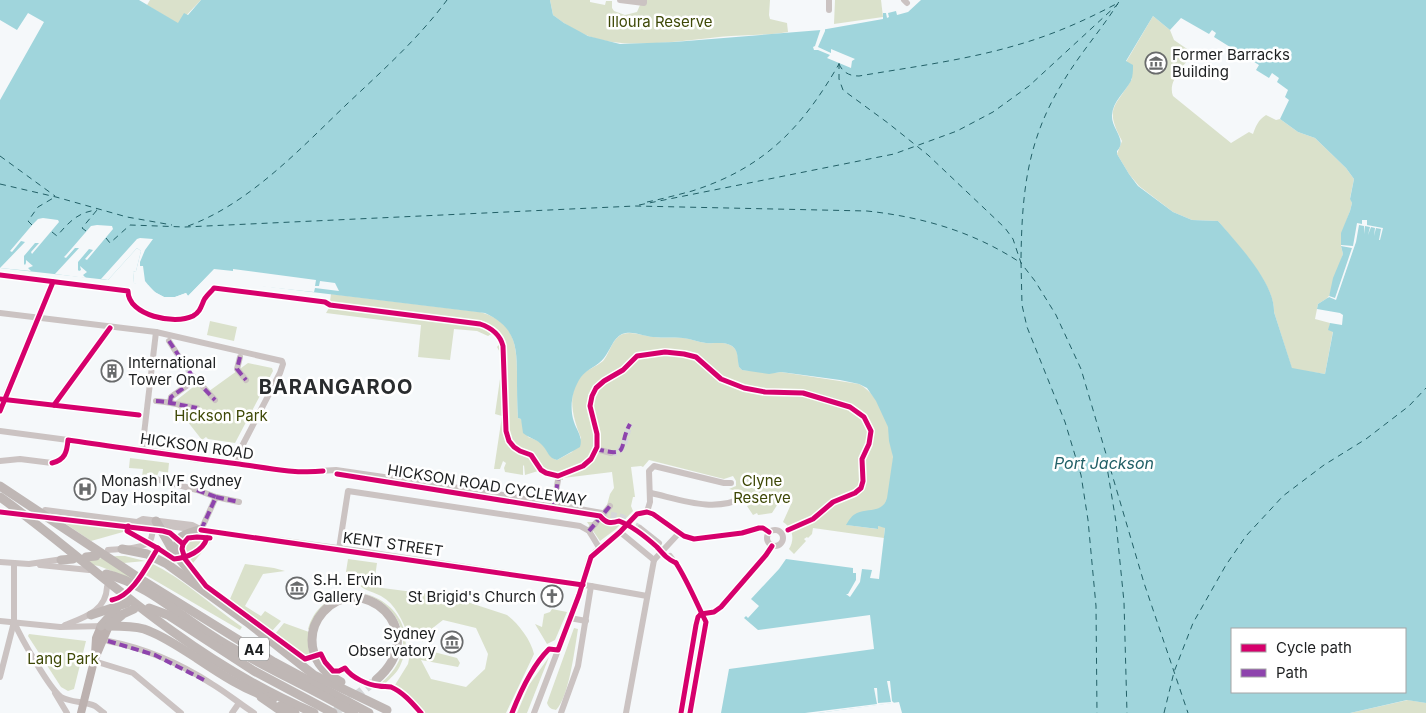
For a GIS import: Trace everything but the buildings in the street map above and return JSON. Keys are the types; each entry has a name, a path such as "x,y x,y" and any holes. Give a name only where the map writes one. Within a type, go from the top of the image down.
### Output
{"highway":[{"name":"A4","path":"0,486 142,580 274,662 369,713"},
{"name":"A4","path":"0,497 172,631 242,678 288,702"},
{"path":"155,523 179,558 208,593"},
{"path":"179,558 177,547 180,538 184,534 200,530"},
{"path":"115,551 144,553 160,560 266,636 314,675 390,711"},
{"path":"115,551 139,556 163,565 286,653"},
{"path":"61,560 72,558"},
{"path":"106,574 135,585 243,655 354,713"},
{"path":"376,680 388,669 396,653 398,635 392,619 380,607 364,599 349,599 331,606 322,613 314,628 313,648 317,661 331,677 366,695 390,711"},
{"path":"140,601 155,602 179,614"},
{"path":"90,615 128,606 123,614 105,626"},
{"path":"149,608 168,615 235,659 334,713"},
{"path":"105,626 139,628 164,638 257,694 284,713"},
{"path":"257,694 288,702 314,713"},
{"path":"301,696 345,713"},
{"path":"267,702 295,713"},
{"path":"288,702 304,713"}],"main road":[{"path":"81,713 105,626"}],"street":[{"path":"620,0 644,2"},
{"path":"829,0 829,10"},
{"path":"53,282 2,399 139,415"},
{"path":"0,313 156,332 280,360 283,364 280,373 240,450 237,464"},
{"path":"54,405 110,328"},
{"path":"142,451 156,332"},
{"path":"169,341 176,352"},
{"path":"240,357 237,369 246,380"},
{"path":"170,402 171,397 195,378 214,400"},
{"path":"156,401 197,408"},
{"name":"HICKSON ROAD","path":"0,431 303,472 336,470 479,491 602,512"},
{"path":"0,461 20,459 57,462 66,454 68,440"},
{"path":"596,450 611,453"},
{"path":"647,512 651,493 649,470 651,468 657,466 724,483 731,483"},
{"path":"152,478 239,502"},
{"path":"554,504 558,480"},
{"path":"339,549 348,491 580,526 589,532 600,548"},
{"path":"651,493 704,506 734,503 744,497"},
{"path":"200,530 216,497"},
{"path":"589,532 610,506"},
{"name":"KENT STREET","path":"45,510 139,522 142,524 155,523 339,549 647,596"},
{"path":"534,713 583,585 590,560 634,516 647,512 687,537 694,539 742,533 759,528 769,532 778,530 783,536 782,544 772,546"},
{"path":"115,551 147,544 155,523"},
{"path":"640,528 660,544"},
{"path":"621,531 654,559"},
{"path":"626,713 654,559 680,532"},
{"path":"769,532 767,540 772,546"},
{"path":"692,646 696,620 701,614 714,612 721,607 772,546"},
{"path":"670,556 690,586 706,622 702,648"},
{"path":"29,564 61,560"},
{"path":"0,562 89,570"},
{"path":"0,676 14,622 14,563"},
{"path":"561,713 578,666 591,586"},
{"path":"60,627 90,615 103,603 106,598 107,587"},
{"path":"570,618 586,621"},
{"path":"0,621 60,627 105,626"},
{"path":"14,622 67,713"},
{"path":"108,641 156,655 204,680 254,713"},
{"path":"512,713 528,679 546,652 551,648 558,650"},
{"path":"681,713 690,658"},
{"path":"690,713 700,658"},
{"path":"94,661 132,672 182,713"},
{"path":"345,668 348,673 364,681 395,689 421,713"},
{"path":"54,689 63,698 94,705 104,713"},
{"path":"232,713 239,703"}],"green space":[{"path":"150,0 201,0 178,24 147,5"},
{"name":"Illoura Reserve","path":"550,0 590,0 590,2 605,5 606,1 612,1 614,11 625,15 637,12 640,5 646,0 770,0 770,19 787,23 788,32 657,43 619,43 601,40 577,31 553,15"},
{"path":"835,0 881,0 883,17 834,24"},
{"path":"1153,16 1170,30 1174,40 1193,53 1172,85 1173,96 1231,143 1249,132 1253,134 1259,121 1266,115 1276,120 1280,119 1298,132 1315,138 1346,168 1354,179 1350,198 1352,203 1342,233 1341,246 1343,254 1329,297 1318,304 1315,319 1330,323 1329,330 1333,331 1325,374 1292,369 1268,289 1253,264 1218,221 1192,220 1173,212 1139,186 1117,154 1122,141 1113,114 1117,102 1132,79 1126,62"},
{"name":"Clyne Reserve","path":"331,294 480,312 500,321 511,335 516,353 518,418 521,419 528,437 540,442 552,457 557,460 572,452 581,438 572,407 576,383 583,374 603,361 616,339 623,334 634,333 653,337 684,338 706,343 726,344 736,350 739,367 742,370 781,372 859,384 874,398 885,417 893,449 893,465 885,505 873,514 847,525 877,529 878,526 885,527 884,538 813,528 812,534 804,539 806,541 794,554 789,549 792,541 791,531 783,522 792,502 781,499 772,513 758,515 757,513 753,515 747,506 750,503 749,498 741,492 729,489 736,486 733,476 724,479 649,460 643,467 631,467 635,497 633,497 631,506 633,511 616,529 600,541 587,522 594,522 607,505 614,488 612,472 563,478 563,480 547,477 538,471 525,475 524,465 523,475 505,472 506,463 503,461 500,469 494,469 502,416 495,414 503,358 497,347 500,343 493,333 488,336 477,331 454,329 450,360 418,357 421,325 326,313 329,308"},
{"path":"210,321 237,327 234,341 207,335"},
{"name":"Hickson Park","path":"248,363 272,368 273,371 235,443 208,439 206,437 202,440 173,403 197,384 205,394"},
{"path":"130,458 169,463 168,473 159,471 157,476 147,473 146,477 142,477 143,469 129,468"},
{"path":"63,522 123,529 123,532 91,541"},
{"path":"212,540 193,563 185,547 188,542"},
{"path":"117,556 145,561 124,563 132,579 99,566 75,562"},
{"path":"348,559 377,563 375,577 346,572"},
{"path":"151,563 198,593 242,627 240,630 144,574"},
{"path":"245,564 285,571 263,574 245,606 261,616 265,611 281,621 272,631 230,599"},
{"path":"359,585 452,597 511,618 520,627 534,654 506,713 424,713 395,685 408,664 411,649 421,648 420,654 432,657 434,652 457,658 460,663 458,667 421,660 431,679 466,687 485,669 488,654 476,628 443,620 425,634 423,642 415,632 409,636 398,613 386,599"},
{"path":"350,592 357,593 341,595"},
{"path":"359,593 377,598 388,605 397,615 403,626 406,638 405,652 399,669 385,684 381,683 397,664 403,644 400,626 390,610 376,599"},
{"path":"339,595 323,606 309,630 318,609"},
{"path":"552,609 567,612 555,640 547,644 535,624 542,627 544,614"},
{"path":"284,623 309,632 308,645 310,656 305,657 275,634"},
{"path":"574,628 578,629 568,684 561,704 554,710 547,703"},
{"name":"Lang Park","path":"29,634 86,641 74,689 68,691 61,687 28,636"},
{"path":"549,657 527,713 517,713 529,685"},
{"path":"1408,700 1426,703 1426,713 1350,713"}],"water":[{"name":"Port Jackson","path":"0,0 139,0 178,23 184,13 188,15 201,0 550,0 553,15 564,23 588,36 620,44 674,42 821,30 883,19 883,13 886,13 887,18 889,17 888,13 896,11 897,15 908,12 921,0 1426,0 1426,703 1407,700 1350,713 902,713 899,702 818,713 721,713 729,669 874,649 870,615 758,630 744,618 746,616 748,618 759,606 751,599 786,559 853,568 853,573 856,573 856,580 848,594 846,594 850,597 860,582 862,569 872,570 870,578 879,579 885,528 878,526 878,529 846,525 855,514 879,508 885,503 887,498 893,457 888,427 876,401 867,388 859,384 840,380 781,372 769,374 742,370 739,367 736,350 726,344 626,333 616,338 604,358 583,374 575,387 572,410 581,443 580,447 557,460 550,456 540,443 523,433 521,419 518,418 515,346 503,324 485,313 205,279 188,296 186,293 175,297 164,297 156,293 148,285 134,283 133,272 136,271 141,251 137,248 108,280 0,268 0,100 44,22 28,13 17,30 0,20","holes":["1153,16 1170,30 1181,18 1209,34 1212,30 1216,33 1214,37 1259,65 1256,70 1269,78 1272,73 1279,78 1277,82 1288,90 1285,97 1289,100 1280,119 1298,132 1315,138 1346,168 1354,179 1350,199 1352,203 1341,233 1343,254 1333,278 1329,297 1318,304 1317,309 1343,315 1342,325 1330,323 1328,330 1333,332 1325,374 1292,368 1274,312 1273,301 1262,276 1218,221 1192,220 1173,212 1138,186 1117,154 1121,143 1112,120 1112,115 1117,101 1132,79 1133,65 1126,61"]}],"pier":[{"path":"821,28 825,29 825,31 818,47 831,53 831,49 855,59 852,61 851,68 827,58 830,55 814,50 813,47"},
{"path":"38,219 58,220 59,222 32,254 31,252 39,243 35,243 24,256 24,264 26,260 33,266 28,268 31,271 0,268 25,242 21,241 12,252 10,251 33,224"},
{"path":"1362,220 1367,220 1367,225 1383,228 1380,240 1381,229 1376,228 1374,236 1375,228 1371,227 1368,235 1370,227 1365,226 1364,234 1364,226 1359,225 1356,242 1336,300 1327,298 1329,296 1335,298 1352,248 1341,245 1353,246 1357,223 1362,224"},
{"path":"91,226 112,226 113,229 87,260 85,259 93,250 89,249 78,262 78,270 81,270 80,266 87,272 83,275 86,278 55,274 79,248 75,248 66,258 64,257"},
{"path":"140,238 153,239 145,250 140,266 143,266 145,281 153,291 164,297 175,297 186,293 188,296 214,269 233,271 233,269 316,280 315,286 319,286 320,281 335,283 339,291 315,288 314,292 257,286 257,288 206,281 189,298 185,296 175,300 163,299 134,283 133,272 136,271 141,251 137,248 108,280 101,279"},
{"path":"887,681 890,681 892,701 894,703 805,713 877,704 874,688 877,688 878,703 891,702"}],"ferry route":[{"path":"188,226 232,204 293,156 399,54 447,0"},
{"path":"1021,258 1025,189 1034,146 1041,125 1070,71 1120,0"},
{"path":"839,64 847,73 859,76 978,55 1043,37 1080,22 1116,4"},
{"path":"639,205 894,154 957,131 993,112 1029,86 1118,4"},
{"path":"839,63 839,79 843,90 928,155 1005,228 1013,239 1021,263 1035,281 1056,315 1081,369 1144,583 1188,713"},
{"path":"647,202 692,191 717,182 760,158 779,143 811,108 839,64"},
{"path":"0,156 55,196"},
{"path":"0,184 56,197 127,217 172,225"},
{"path":"32,225 28,221 38,207 55,197"},
{"path":"106,238 110,243 130,225 185,227 635,206 867,211 908,217 947,228 985,243 1021,263"},
{"path":"86,231 82,228 97,210"},
{"path":"52,232 57,236 74,218 97,210"},
{"path":"1021,262 1022,305 1027,327 1065,422 1081,475 1088,520 1096,606 1097,713"},
{"path":"1164,713 1174,672 1193,623 1226,565 1246,536 1283,496 1324,465 1366,439 1409,406 1426,388"},
{"path":"1106,461 1116,522 1124,602 1127,713"}],"tunnel":[{"path":"176,352 193,377"},
{"path":"611,453 618,453 624,444 630,424"},
{"path":"602,513 622,517 640,528"},
{"path":"334,713 376,680"}],"marked path":[{"path":"169,341 193,377 215,400"},
{"path":"240,357 237,369 246,380"},
{"path":"170,402 171,397 196,379"},
{"path":"156,401 197,408"},
{"path":"596,449 619,451 622,448 630,424"},
{"path":"554,504 558,480"},
{"path":"197,490 216,497 201,530"},
{"path":"216,497 239,502"},
{"path":"589,531 610,506"},
{"path":"108,641 155,655 204,680"}],"cycle path":[{"path":"0,275 128,291 130,300 136,307 144,312 165,319 185,319 193,316 199,311 205,298 214,288 480,324 495,332 503,346 506,431 509,441 520,451 531,455 541,470 558,476 583,466 591,459 597,447 597,434 590,406 592,396 596,388 623,370 637,356 665,352 684,354 696,357 721,379 744,388 765,392 803,393 850,407 864,417 871,431 869,444 862,459 863,481 861,488 855,493 833,502 813,519 788,530"},
{"path":"0,411 53,282"},
{"path":"54,405 110,328"},
{"path":"0,399 139,415"},
{"path":"52,463 63,458 68,440 281,470 323,471"},
{"name":"HICKSON ROAD CYCLEWAY","path":"337,474 600,516 608,522 619,521 639,532 676,563"},
{"path":"0,512 163,531 170,533 183,544"},
{"path":"512,713 523,687 537,663 549,649 558,650 591,557 620,532 637,514 647,512 653,514 684,536 694,539 742,533 759,528 769,532"},
{"path":"128,526 127,531 174,559 194,553 202,547 207,538"},
{"path":"201,530 583,585"},
{"path":"210,538 188,538 183,544 182,549 185,559 206,586 305,659 321,654 333,671 345,668 365,683 391,687 404,695 421,713"},
{"path":"701,614 714,612 721,607 772,546"},
{"path":"112,600 120,597 133,586 158,548"},
{"path":"676,563 706,622 690,713"},
{"path":"681,713 696,625 701,614"}],"place":[{"name":"Former Barracks Building","path":"1156,63"},
{"name":"International Tower One","path":"112,371"},
{"name":"Monash IVF Sydney Day Hospital","path":"85,489"},
{"name":"S.H. Ervin Gallery","path":"297,588"},
{"name":"St Brigid's Church","path":"552,596"},
{"name":"Sydney Observatory","path":"452,642"}],"district":[{"name":"BARANGAROO","path":"336,387"}]}
